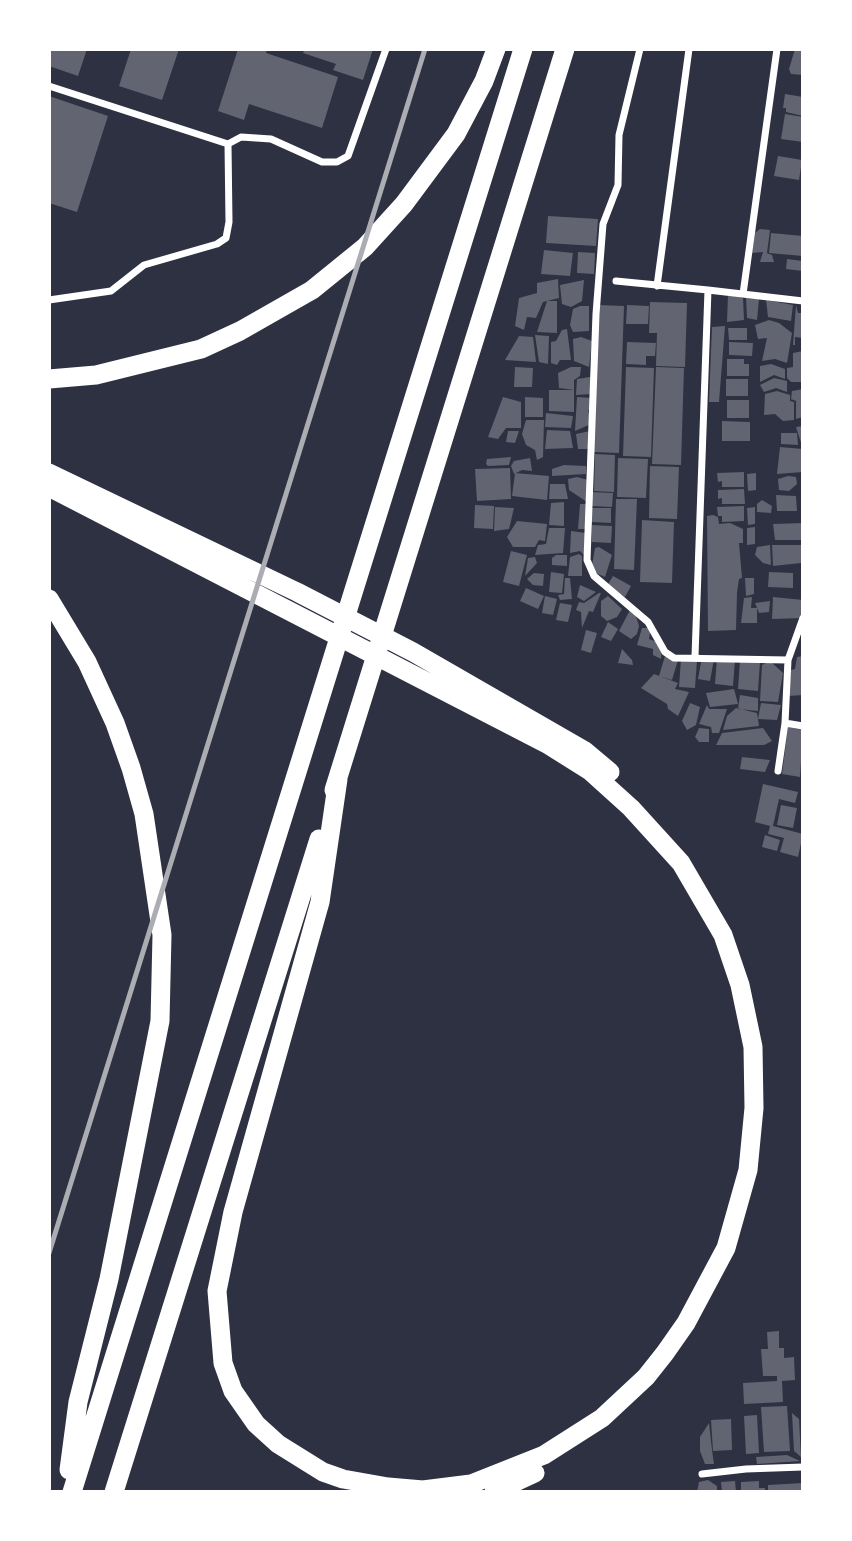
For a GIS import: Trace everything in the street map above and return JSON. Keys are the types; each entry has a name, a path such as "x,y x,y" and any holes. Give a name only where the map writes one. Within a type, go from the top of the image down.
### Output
{"highway":[{"path":"49,379 96,375 201,349 250,326 312,289 365,247 404,204 456,134 484,81 496,49"},
{"path":"72,1492 523,49"},
{"path":"114,1492 565,49"},
{"path":"49,473 297,592 413,652 585,751 635,794 679,843 730,923 757,999 765,1055 766,1115 756,1190 744,1233 708,1309 668,1369 631,1409 593,1440 494,1492"},
{"path":"49,487 547,744 590,771 631,808 681,863 706,901 723,935 740,985 753,1047 752,1141 740,1203 726,1248 686,1323 646,1377 602,1418 544,1455 471,1484 423,1490 343,1479 323,1472 278,1444 256,1424 233,1391 223,1363 217,1291 233,1212 320,902 338,779"},
{"path":"49,599 87,662 115,723 131,768 144,814 162,935 160,1021 109,1279 78,1402 66,1492"}],"street":[{"path":"49,86 228,144 251,136 271,139 322,162 337,162 348,156 386,49"},
{"path":"640,49 619,135 618,185 603,224 596,314 587,559 594,576 648,622 665,652 674,658 695,656 788,660"},
{"path":"657,286 689,49"},
{"path":"743,294 777,49"},
{"path":"49,300 111,291 144,265 217,244 226,238 229,222 228,144"},
{"path":"616,281 803,301"},
{"path":"695,656 708,290"},
{"path":"778,771 785,723 788,660 803,618"},
{"path":"785,723 803,726"},
{"path":"702,1474 803,1467"}],"building":[{"path":"49,49 87,49 78,76 49,66"},
{"path":"131,49 179,49 162,100 119,86"},
{"path":"238,49 267,49 266,53 338,77 322,128 249,104 244,120 218,111"},
{"path":"305,49 373,49 363,80 333,70 336,64 303,53"},
{"path":"795,49 803,49 803,75 791,74 789,69"},
{"path":"785,94 803,97 803,116 786,112 786,108 783,108"},
{"path":"49,96 108,116 77,212 49,203"},
{"path":"785,114 803,117 803,142 781,139"},
{"path":"778,156 802,160 799,180 774,176"},
{"path":"548,216 598,219 596,246 546,243"},
{"path":"760,229 770,230 767,253 764,252 772,255 774,262 760,262 763,252 752,253 755,233"},
{"path":"771,233 803,236 803,256 769,253"},
{"path":"544,250 573,253 570,276 541,274"},
{"path":"578,252 595,253 594,274 577,273"},
{"path":"787,259 803,261 803,271 786,269"},
{"path":"558,279 559,298 543,302 536,318 527,317 524,330 515,326 519,298 537,293 537,283"},
{"path":"584,280 582,301 571,307 562,304 560,285"},
{"path":"728,294 743,298 744,320 727,322"},
{"path":"746,298 759,299 757,320 747,318"},
{"path":"766,300 793,305 791,321 768,317"},
{"path":"547,301 557,301 557,333 537,332"},
{"path":"650,302 687,303 685,367 656,366 657,333 649,333"},
{"path":"598,305 624,306 619,453 593,452"},
{"path":"627,305 649,306 648,324 626,324"},
{"path":"796,305 798,313 803,313 803,338 795,337 793,345"},
{"path":"589,306 589,331 573,332 570,325 573,309"},
{"path":"769,320 779,323 792,333 787,363 775,359 762,361 767,338 758,339 755,325"},
{"path":"725,326 719,402 709,402 712,327"},
{"path":"728,328 747,328 747,340 729,340"},
{"path":"567,329 571,360 560,360 557,365 551,363 551,342 556,341 562,330"},
{"path":"535,335 549,336 548,364 539,362"},
{"path":"519,336 533,337 536,362 505,360"},
{"path":"581,337 592,341 589,367 574,361 573,339"},
{"path":"627,342 656,343 655,356 646,356 646,365 626,364"},
{"path":"729,342 753,343 752,356 729,355"},
{"path":"803,351 803,382 791,382 787,378 787,368 793,367 793,353"},
{"path":"727,359 744,359 744,364 749,364 749,376 727,376"},
{"path":"771,364 785,369 785,379 774,375 760,382 760,366"},
{"path":"515,367 533,368 532,387 514,387"},
{"path":"571,367 581,367 580,376 574,380 574,390 559,388 558,373"},
{"path":"626,367 654,368 651,457 623,456"},
{"path":"656,367 684,368 681,465 652,464"},
{"path":"590,377 592,394 576,395 577,379"},
{"path":"774,378 787,381 787,392 776,388 764,392 760,385"},
{"path":"726,379 748,379 748,396 726,396"},
{"path":"803,389 803,417 796,419 796,401 791,399 792,391"},
{"path":"549,390 574,390 574,412 549,411"},
{"path":"777,391 790,395 790,401 794,402 794,420 783,421 775,414 764,415 765,394"},
{"path":"503,397 521,402 521,428 506,428 498,439 488,437"},
{"path":"525,397 543,398 543,417 525,417"},
{"path":"577,397 592,398 592,411 588,410 591,424 575,431"},
{"path":"727,400 749,400 749,418 727,418"},
{"path":"546,413 573,416 571,428 545,427"},
{"path":"526,420 544,420 543,457 537,460 535,450 526,445 522,434"},
{"path":"722,421 750,422 750,441 722,441"},
{"path":"803,426 803,449 796,427"},
{"path":"547,430 570,431 573,448 545,449"},
{"path":"508,431 519,431 515,443 506,442"},
{"path":"590,431 590,449 578,449 576,434"},
{"path":"781,433 797,433 798,445 781,444"},
{"path":"780,447 803,449 803,472 777,474"},
{"path":"595,454 615,455 614,492 594,491"},
{"path":"511,457 509,465 486,464 487,459"},
{"path":"530,458 532,471 522,470 514,474 511,466 514,461"},
{"path":"618,458 648,459 646,498 617,497"},
{"path":"564,465 586,466 586,474 552,476 552,469"},
{"path":"650,466 679,467 677,519 649,518"},
{"path":"510,468 511,499 477,501 475,469"},
{"path":"744,472 744,487 722,487 722,481 718,482 717,473"},
{"path":"515,473 549,476 547,500 512,496"},
{"path":"756,473 756,490 748,491 747,474"},
{"path":"577,477 588,480 587,502 569,490 568,479"},
{"path":"796,477 797,484 789,491 779,490 778,479"},
{"path":"550,484 565,484 568,499 549,499"},
{"path":"744,489 745,504 722,504 722,498 718,499 718,490"},
{"path":"591,492 613,493 612,507 591,506"},
{"path":"776,495 796,496 797,511 777,511"},
{"path":"616,499 637,499 634,570 614,569"},
{"path":"762,500 772,506 771,513 757,512 757,504"},
{"path":"564,502 564,526 549,525 551,503"},
{"path":"580,504 587,504 586,529 578,529"},
{"path":"475,505 494,506 493,529 474,528"},
{"path":"744,506 744,521 722,522 722,516 718,516 717,507"},
{"path":"495,507 514,508 509,529 494,531"},
{"path":"755,507 755,524 748,525 747,508"},
{"path":"591,508 611,508 611,523 591,522"},
{"path":"707,516 718,517 719,524 730,523 743,529 743,543 739,543 742,578 739,579 737,593 736,630 708,631"},
{"path":"642,520 674,522 672,583 640,582"},
{"path":"517,521 547,524 545,541 539,540 535,547 513,547 507,537"},
{"path":"803,523 803,540 775,540 773,524"},
{"path":"592,525 612,526 611,543 592,542"},
{"path":"755,527 755,544 747,545 747,528"},
{"path":"549,528 565,528 563,553 535,555 538,545 546,544"},
{"path":"571,531 586,533 584,555 580,551 570,553"},
{"path":"770,545 771,565 763,563 755,555 757,547"},
{"path":"772,545 802,545 801,563 773,566"},
{"path":"599,547 612,555 605,577 591,571 595,548"},
{"path":"511,551 527,555 519,586 503,582"},
{"path":"579,554 582,556 582,576 568,576 570,557"},
{"path":"556,555 567,555 567,566 552,565 552,558"},
{"path":"535,557 537,563 525,576 528,558"},
{"path":"551,572 564,574 562,593 549,592"},
{"path":"769,572 793,573 793,588 768,587"},
{"path":"534,573 544,574 543,586 533,585 527,579"},
{"path":"613,576 631,586 625,597 607,586"},
{"path":"565,578 570,578 572,599 560,600 558,595 564,594"},
{"path":"745,578 754,578 754,594 746,596"},
{"path":"580,585 596,592 584,601 577,597"},
{"path":"526,588 544,596 538,609 520,601"},
{"path":"599,593 593,612 589,611 582,628 581,612 576,610 579,602 584,603"},
{"path":"545,596 557,599 553,615 542,613"},
{"path":"608,596 622,609 617,617 607,621 601,616 601,601"},
{"path":"752,597 751,608 757,608 757,623 741,623 744,598"},
{"path":"773,597 803,600 803,618 772,619"},
{"path":"770,601 769,612 759,613 755,603"},
{"path":"560,603 572,605 568,622 556,620"},
{"path":"630,610 635,613 639,626 637,634 631,639 619,631"},
{"path":"608,622 618,629 611,641 601,637"},
{"path":"642,628 651,628 649,639 657,642 662,649 661,659 653,655 653,649 637,645"},
{"path":"586,630 597,633 591,653 581,650"},
{"path":"622,649 632,660 633,665 618,663"},
{"path":"665,656 678,660 672,680 659,676"},
{"path":"803,656 803,695 788,696 791,670 795,669 797,657"},
{"path":"702,657 714,659 710,681 698,679"},
{"path":"717,658 735,660 733,686 715,684"},
{"path":"681,659 697,660 695,688 679,687"},
{"path":"740,660 760,662 758,691 738,689"},
{"path":"770,661 783,673 778,702 760,701 762,665"},
{"path":"654,674 678,683 675,689 689,692 678,716 668,709 667,704 641,688"},
{"path":"734,689 738,704 710,707 706,693"},
{"path":"740,695 758,698 758,711 738,709"},
{"path":"690,703 700,707 696,725 687,730 682,721"},
{"path":"761,703 781,705 777,720 758,719"},
{"path":"707,705 709,709 727,709 719,733 712,733 711,727 699,724"},
{"path":"736,708 757,713 759,726 723,730 727,716"},
{"path":"788,727 803,730 800,777 782,774"},
{"path":"699,728 709,729 709,742 699,742 695,737"},
{"path":"763,728 772,741 764,745 716,745 722,733"},
{"path":"742,757 770,760 765,772 740,769"},
{"path":"763,784 798,792 795,803 779,799 773,826 803,834 798,857 780,852 784,838 768,834 770,826 755,822"},
{"path":"781,805 797,808 793,828 777,825"},
{"path":"765,835 780,840 777,851 762,847"},
{"path":"779,1331 779,1348 784,1348 784,1358 794,1357 795,1380 782,1381 783,1402 744,1404 743,1383 777,1381 777,1376 763,1376 761,1349 768,1349 767,1332"},
{"path":"787,1406 790,1451 764,1452 761,1407"},
{"path":"792,1413 799,1419 801,1457 794,1451"},
{"path":"757,1415 759,1453 746,1454 744,1416"},
{"path":"731,1419 732,1450 713,1451 711,1420"},
{"path":"709,1423 714,1464 705,1464 700,1451 700,1437"},
{"path":"787,1455 800,1461 757,1464 756,1457"},
{"path":"708,1480 717,1486 717,1492 697,1492 699,1482"},
{"path":"735,1481 736,1492 722,1492 721,1482"},
{"path":"759,1481 759,1488 765,1488 765,1492 741,1492 741,1482"},
{"path":"803,1483 803,1492 768,1492 768,1485"}],"railway":[{"path":"49,1253 425,49"}]}
